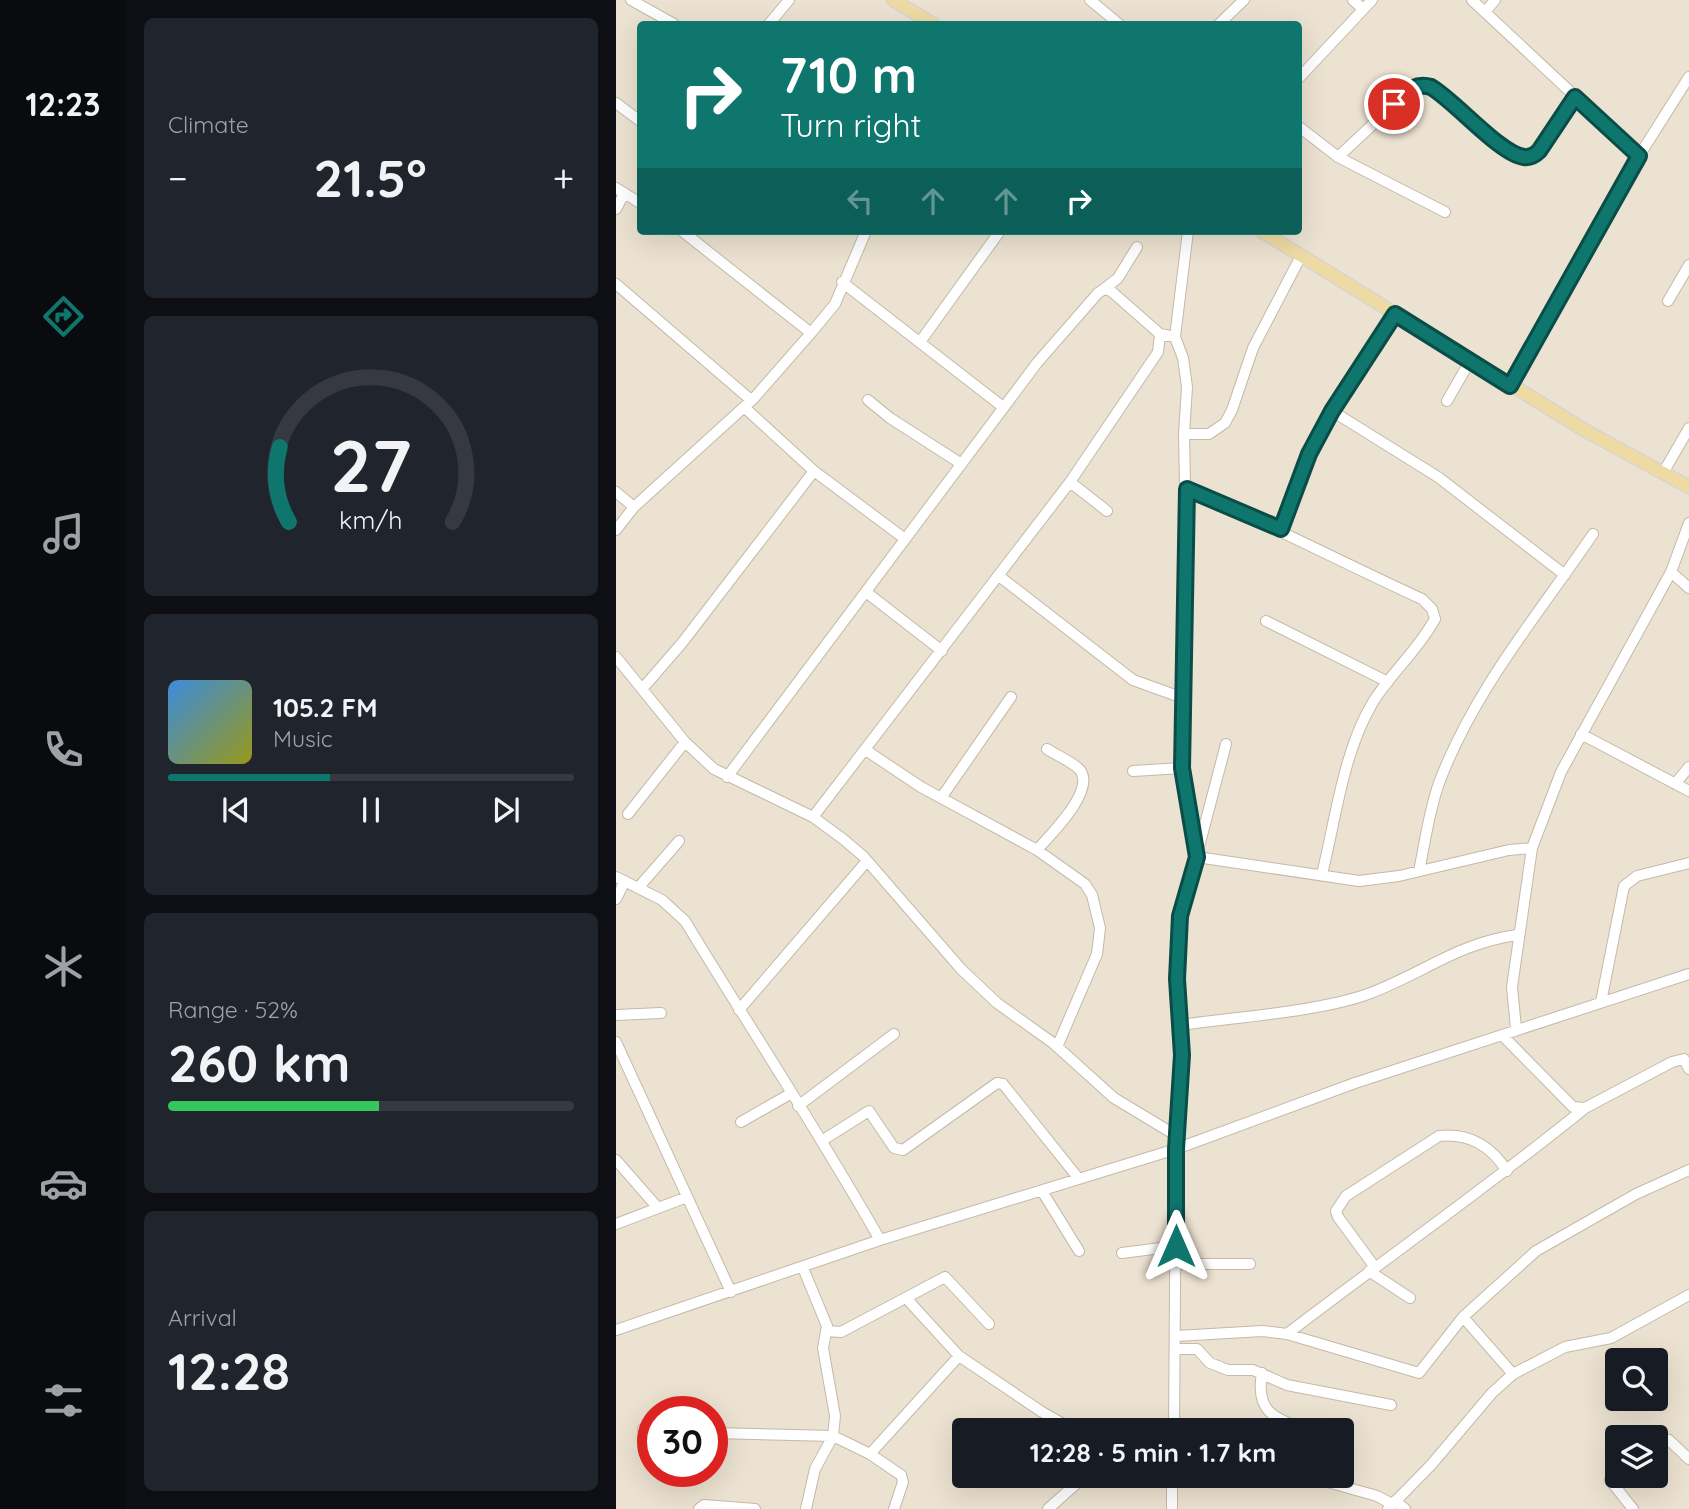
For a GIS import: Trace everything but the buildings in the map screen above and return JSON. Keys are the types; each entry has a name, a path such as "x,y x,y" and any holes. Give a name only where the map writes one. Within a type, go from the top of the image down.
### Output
{"main road":[{"path":"893,0 928,21"},
{"path":"1267,235 1510,386 1689,487"}],"street":[{"path":"631,0 669,21"},
{"path":"772,21 789,0"},
{"path":"1090,0 1115,21"},
{"path":"1222,21 1244,0"},
{"path":"1353,0 1363,9"},
{"path":"1302,75 1372,0"},
{"path":"1472,0 1639,156"},
{"path":"1485,12 1495,0"},
{"path":"1510,386 1639,156 1689,77"},
{"path":"1338,157 1413,87 1422,84 1440,92 1485,132 1523,158 1532,157 1539,151 1575,97"},
{"path":"616,103 637,119"},
{"path":"1302,129 1338,157 1445,212"},
{"path":"616,209 620,191 637,201"},
{"path":"687,235 811,333"},
{"path":"616,530 634,507 748,403 811,333 835,304 842,282 864,235"},
{"path":"920,342 997,235"},
{"path":"1174,1418 1176,1149 1181,1025 1177,979 1180,916 1197,857 1182,768 1187,489 1184,434 1187,387 1183,358 1175,337 1188,235"},
{"path":"727,777 1037,363 1104,289 1118,278 1137,247"},
{"path":"1184,434 1209,434 1225,423 1253,348 1301,256"},
{"path":"1668,301 1689,265"},
{"path":"842,282 1003,407"},
{"path":"616,284 748,403 814,471 905,539"},
{"path":"1104,289 1111,291 1160,334 1175,337"},
{"path":"1281,529 1309,454 1332,411 1395,314"},
{"path":"813,817 867,751 1070,482 1158,352 1160,334"},
{"path":"1447,401 1470,360"},
{"path":"868,400 890,418 960,464"},
{"path":"1332,411 1438,477 1565,575"},
{"path":"1663,473 1689,428"},
{"path":"643,688 682,643 814,471"},
{"path":"1070,482 1107,512"},
{"path":"1187,489 1281,529 1422,599 1432,608 1435,619 1424,639 1373,703 1350,758 1322,874"},
{"path":"616,492 634,507"},
{"path":"1516,1028 1512,987 1517,935 1532,848 1562,772 1671,572 1689,523"},
{"path":"1419,871 1439,784 1460,739 1503,660 1593,534"},
{"path":"1671,572 1689,588"},
{"path":"999,576 1133,680 1183,698"},
{"path":"866,592 942,651"},
{"path":"1266,621 1388,682"},
{"path":"616,657 685,742 727,777 813,817 867,861 961,968 997,1003 1058,1047 1114,1098 1177,1136"},
{"path":"941,798 1011,697"},
{"path":"1581,734 1689,791"},
{"path":"628,814 685,742"},
{"path":"1200,843 1226,744"},
{"path":"1037,850 1080,799 1083,778 1079,770 1047,749"},
{"path":"867,751 941,798 1037,850 1085,884 1092,895 1100,928 1094,964 1058,1047"},
{"path":"1675,784 1689,767"},
{"path":"1133,771 1182,768"},
{"path":"1190,803 1208,808"},
{"path":"638,888 679,841"},
{"path":"1197,857 1359,881 1419,871 1509,850 1532,848"},
{"path":"739,1010 867,861"},
{"path":"1601,1002 1624,886 1637,876 1689,863"},
{"path":"616,899 620,879 674,908 790,1094 823,1140 880,1241"},
{"path":"1181,1025 1366,995 1457,950 1486,939 1517,935"},
{"path":"616,1329 880,1241 1176,1149 1355,1083 1516,1028 1689,974"},
{"path":"616,1015 661,1013"},
{"path":"798,1106 894,1034"},
{"path":"1502,1035 1573,1107 1585,1108"},
{"path":"616,1042 731,1292"},
{"path":"1287,1334 1371,1269 1507,1171 1585,1108 1672,1062 1686,1058 1689,1069"},
{"path":"823,1140 869,1111 894,1148 903,1150 997,1083 1003,1084 1036,1122 1079,1179"},
{"path":"741,1122 790,1094"},
{"path":"1410,1298 1371,1269 1338,1217 1336,1211 1346,1196 1439,1136 1452,1134 1480,1142 1498,1157 1507,1171"},
{"path":"616,1160 658,1208"},
{"path":"1176,1336 1263,1331 1287,1334 1414,1374 1424,1368 1463,1317 1504,1277 1546,1245 1636,1194 1689,1170"},
{"path":"1042,1191 1079,1251"},
{"path":"616,1224 687,1197"},
{"path":"1122,1253 1176,1246"},
{"path":"1176,1264 1250,1264"},
{"path":"803,1268 827,1331 823,1348 835,1416 833,1436 815,1469 806,1509"},
{"path":"827,1331 841,1332 945,1278 989,1324"},
{"path":"1391,1505 1431,1465 1492,1393 1513,1374 1565,1347 1611,1338 1688,1297"},
{"path":"906,1298 959,1356 1053,1418"},
{"path":"1463,1317 1513,1374"},
{"path":"1176,1349 1197,1349 1210,1363 1228,1370 1262,1373 1287,1385 1391,1405"},
{"path":"870,1454 959,1356"},
{"path":"1262,1373 1259,1391 1266,1410 1279,1418"},
{"path":"728,1433 833,1436 870,1454 901,1475 903,1482 894,1509"},
{"path":"1668,1440 1689,1459"},
{"path":"1048,1509 1071,1488"},
{"path":"1172,1488 1172,1509"},
{"path":"1349,1488 1377,1496 1391,1505 1405,1509"},
{"path":"1617,1488 1633,1509"},
{"path":"699,1509 704,1505 755,1509"}],"shaded area":[{"path":"616,0 1689,0 1689,1509 616,1509"}],"route":[{"path":"1176,1246 1176,1149 1182,1055 1177,979 1180,916 1197,857 1182,768 1187,489 1281,529 1309,454 1332,411 1395,314 1510,386 1639,156 1575,97 1539,151 1532,157 1523,158 1485,132 1431,87 1422,84 1413,87 1394,104"}]}
